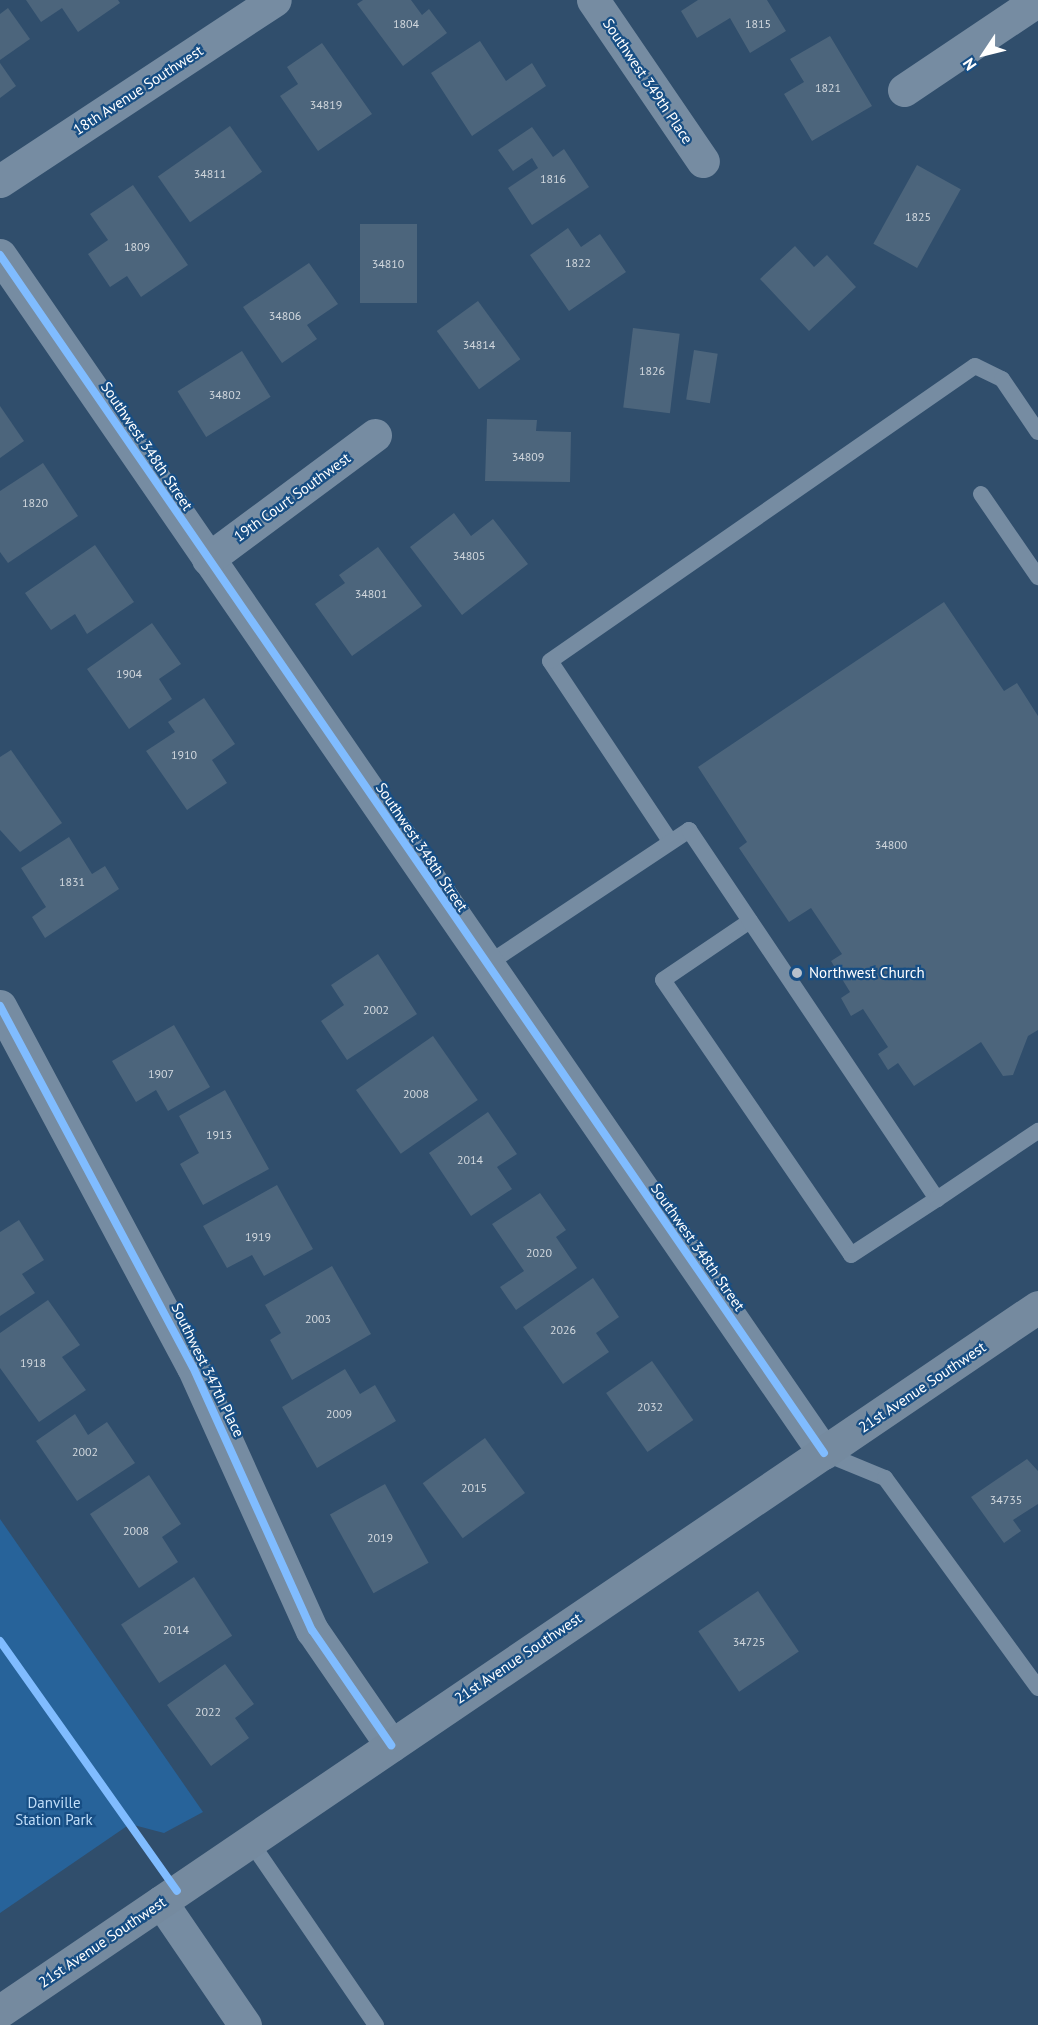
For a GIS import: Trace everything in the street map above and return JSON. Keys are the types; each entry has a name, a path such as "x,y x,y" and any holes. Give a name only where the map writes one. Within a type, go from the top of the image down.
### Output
{"main road":[{"name":"21st Avenue Southwest","path":"0,2010 1038,1307"}],"street":[{"name":"18th Avenue Southwest","path":"0,181 275,0"},
{"name":"Southwest 349th Place","path":"593,0 704,161"},
{"path":"904,90 1038,0"},
{"name":"Southwest 348th Street","path":"0,255 486,965 824,1453"},
{"name":"19th Court Southwest","path":"208,558 375,435"},
{"name":"Southwest 347th Place","path":"0,1006 193,1367 312,1630 391,1745"},
{"path":"161,1902 245,2025"}],"lane":[{"path":"670,841 550,661 975,366 1002,379 1038,432"},
{"path":"981,494 1038,577"},
{"path":"486,965 689,830 937,1199"},
{"path":"750,921 663,980 851,1255 1038,1131"},
{"path":"824,1453 885,1478 1038,1688"},
{"path":"250,1841 376,2025"}],"green space":[{"name":"Danville Station Park","path":"0,1519 203,1812 164,1833 130,1824 0,1913"}],"building":[{"path":"26,0 118,0 120,3 78,32 62,8 41,22"},
{"path":"363,0 411,0 422,15 429,9 447,33 403,66 357,4"},
{"path":"698,0 767,0 786,31 750,53 730,18 697,38 681,11"},
{"path":"8,8 30,39 0,60 0,14"},
{"path":"830,36 872,106 812,141 784,94 804,82 790,59"},
{"path":"480,41 506,81 532,63 546,86 472,136 431,73"},
{"path":"322,43 372,114 318,151 280,96 298,84 287,67"},
{"path":"0,63 16,86 0,98"},
{"path":"230,126 262,172 190,222 158,176"},
{"path":"532,127 553,157 564,149 589,187 532,225 508,188 538,168 532,158 513,171 498,150"},
{"path":"917,165 961,189 917,268 873,244"},
{"path":"133,185 188,265 141,297 127,276 110,287 88,254 108,240 90,214"},
{"path":"360,224 417,224 417,303 360,303"},
{"path":"568,228 581,247 600,234 626,272 569,311 530,255"},
{"path":"795,246 814,267 827,255 856,287 809,331 760,279"},
{"path":"309,263 338,304 307,325 317,339 282,363 243,307"},
{"path":"478,301 520,359 479,389 437,331"},
{"path":"633,328 680,334 670,413 623,407"},
{"path":"694,350 718,354 710,403 686,399"},
{"path":"242,351 271,397 206,437 178,391"},
{"path":"0,406 24,441 0,458"},
{"path":"487,419 537,420 536,431 571,432 570,482 485,481"},
{"path":"43,463 78,516 8,563 0,552 0,491"},
{"path":"454,513 471,536 493,519 528,564 462,615 410,547"},
{"path":"95,545 134,602 87,634 75,614 51,630 25,593"},
{"path":"378,547 422,606 352,656 315,604 345,583 339,575"},
{"path":"944,602 1004,691 1017,683 1038,716 1038,1030 1028,1036 1013,1075 1003,1076 981,1042 914,1086 898,1063 888,1070 878,1054 888,1047 863,1009 851,1016 841,998 850,992 831,961 842,954 811,908 789,922 739,848 747,842 698,767"},
{"path":"152,623 181,664 159,679 172,699 129,729 87,669"},
{"path":"204,698 235,744 212,760 227,783 187,810 146,751 175,732 168,722"},
{"path":"11,750 62,823 20,852 0,830 0,757"},
{"path":"69,837 92,874 105,866 119,889 45,938 32,917 46,907 21,868"},
{"path":"378,954 417,1014 347,1060 321,1021 344,1005 331,985"},
{"path":"174,1025 210,1087 168,1111 156,1090 136,1102 112,1061"},
{"path":"433,1036 478,1100 401,1154 356,1090"},
{"path":"225,1090 269,1169 203,1205 180,1164 199,1153 179,1116"},
{"path":"488,1112 517,1154 497,1167 512,1189 471,1216 429,1153"},
{"path":"277,1185 313,1249 264,1276 252,1255 227,1268 203,1226"},
{"path":"540,1193 566,1230 556,1237 577,1268 516,1310 500,1287 524,1271 492,1224"},
{"path":"19,1220 44,1260 22,1274 35,1293 0,1316 0,1232"},
{"path":"332,1266 371,1334 292,1380 270,1340 281,1333 265,1305"},
{"path":"593,1278 619,1317 596,1333 609,1352 563,1384 523,1327"},
{"path":"48,1300 80,1345 62,1357 86,1390 39,1422 0,1368 0,1333"},
{"path":"652,1361 693,1420 647,1452 606,1393"},
{"path":"345,1369 360,1394 375,1385 396,1421 317,1468 282,1407"},
{"path":"75,1414 88,1435 107,1422 135,1463 77,1501 36,1441"},
{"path":"485,1438 525,1493 463,1538 423,1483"},
{"path":"1027,1459 1038,1471 1038,1504 1013,1520 1021,1531 1004,1543 971,1497"},
{"path":"149,1475 181,1524 162,1537 178,1562 139,1588 90,1514"},
{"path":"385,1484 429,1563 374,1593 330,1515"},
{"path":"194,1577 232,1636 159,1683 121,1624"},
{"path":"758,1591 799,1652 739,1692 698,1631"},
{"path":"225,1664 254,1704 235,1718 249,1738 211,1766 167,1705"}],"cycle path":[{"path":"0,255 824,1453"},
{"path":"0,1006 193,1367 312,1630 391,1745"},
{"path":"0,1641 177,1891"}],"place":[{"name":"Northwest Church","path":"797,973"}]}
